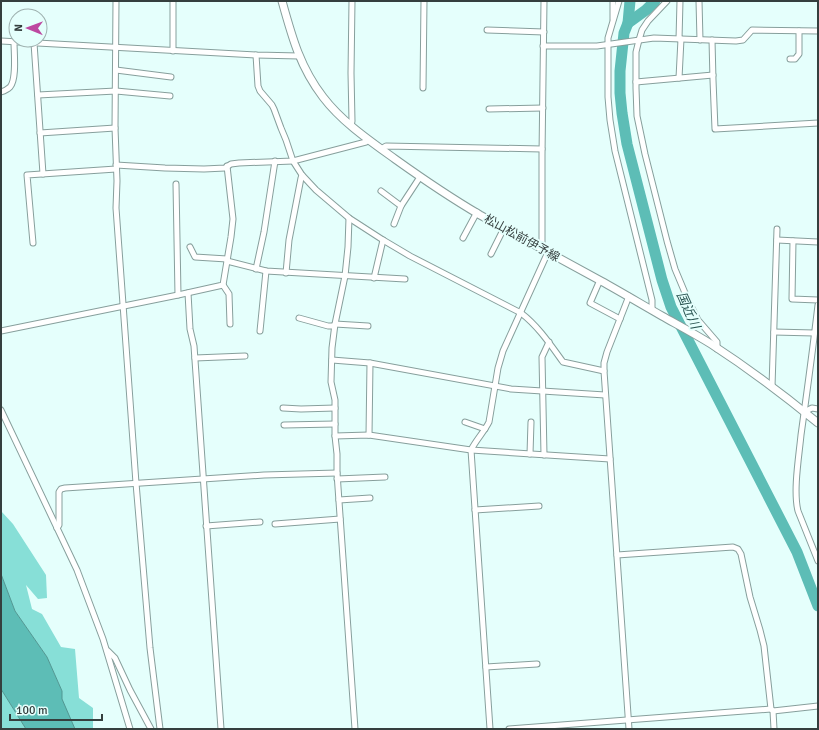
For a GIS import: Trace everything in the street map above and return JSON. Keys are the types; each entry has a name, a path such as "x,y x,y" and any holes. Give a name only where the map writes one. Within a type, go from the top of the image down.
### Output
{"main road":[{"name":"松山松前伊予線","path":"282,1 299,56 313,84 323,98 351,126 420,177 476,212 629,296 718,349 772,387 818,423"}],"street":[{"path":"116,1 116,208 136,483 150,648 160,729"},
{"path":"173,1 173,51"},
{"path":"351,126 352,1"},
{"path":"423,88 424,1"},
{"path":"540,248 542,242 544,1"},
{"path":"613,1 613,24"},
{"path":"619,1 608,38 608,97 610,120 615,151 652,300 652,310"},
{"path":"667,1 648,21 637,40 637,116 644,154 666,241 673,262 688,300 698,320 717,342 718,349"},
{"path":"679,78 680,1"},
{"path":"699,1 700,40"},
{"path":"487,30 544,32"},
{"path":"543,46 597,46 654,38 743,40 752,30 818,31"},
{"path":"790,59 795,58 799,54 799,31"},
{"path":"712,40 715,129 818,123"},
{"path":"48,44 299,56"},
{"path":"1,92 8,89 13,80 14,48"},
{"path":"34,48 43,174"},
{"path":"256,55 258,86 260,91 274,109 293,161 302,175 316,190 349,218 383,240 410,256 521,313 544,335 563,362 604,371"},
{"path":"116,70 171,77"},
{"path":"636,82 713,75"},
{"path":"38,95 116,91 170,96"},
{"path":"489,108 542,108"},
{"path":"40,133 115,128"},
{"path":"33,243 27,175 116,167 224,168 231,164 293,161 369,140"},
{"path":"381,149 386,146 542,149"},
{"path":"256,269 264,232 275,162"},
{"path":"227,166 233,219 223,285 229,294 230,324"},
{"path":"286,273 289,240 300,178 302,175"},
{"path":"394,224 401,206 420,177"},
{"path":"176,184 178,295"},
{"path":"381,191 401,206"},
{"path":"463,238 476,212"},
{"path":"349,218 345,276 332,348 331,382 335,400 336,472 355,729"},
{"path":"491,254 504,228"},
{"path":"772,387 777,230"},
{"path":"374,278 383,240"},
{"path":"777,240 818,242"},
{"path":"793,241 792,299 818,300"},
{"path":"190,247 195,257 227,260 266,272 405,280"},
{"path":"490,729 471,450 488,422 498,368 503,351 548,252"},
{"path":"260,331 266,272"},
{"path":"600,280 590,303 620,319"},
{"path":"1,331 123,307 223,285"},
{"path":"188,293 190,329 195,358 221,729"},
{"path":"629,296 604,363 629,729"},
{"path":"818,305 804,412 796,503 818,561"},
{"path":"299,318 328,326 368,326"},
{"path":"774,332 814,333"},
{"path":"544,454 542,357 549,342"},
{"path":"195,358 245,356"},
{"path":"332,360 370,363 511,389 605,395"},
{"path":"369,435 370,363"},
{"path":"283,408 335,408"},
{"path":"804,412 812,408 818,409"},
{"path":"1,410 77,570 103,639 130,729"},
{"path":"465,422 485,429"},
{"path":"530,454 531,422"},
{"path":"284,425 335,424"},
{"path":"335,436 369,435 471,450 610,459"},
{"path":"57,528 59,525 59,492 61,489 65,488 203,478 336,472"},
{"path":"337,479 385,477"},
{"path":"338,500 370,498"},
{"path":"475,510 539,506"},
{"path":"275,524 340,519"},
{"path":"206,526 260,522"},
{"path":"617,555 733,547 738,549 741,554 750,597 764,646 774,729"},
{"path":"106,649 115,658 150,729"},
{"path":"486,667 536,664"},
{"path":"509,729 818,706"}],"shaded area":[{"path":"1,511 13,524 46,575 47,598 38,599 26,585 32,609 42,614 61,647 75,649 79,698 93,708 93,729 75,729 61,699 62,691 47,657 15,611 1,574"},
{"path":"1,574 15,611 47,657 62,691 62,699 75,729 26,729 1,689"},
{"path":"1,689 26,729 1,729"}],"waterway":[{"name":"国近川","path":"630,1 628,23 624,33 620,71 622,113 627,144 662,280 671,307 797,552 818,606"},
{"path":"628,23 646,10 655,1"}]}
